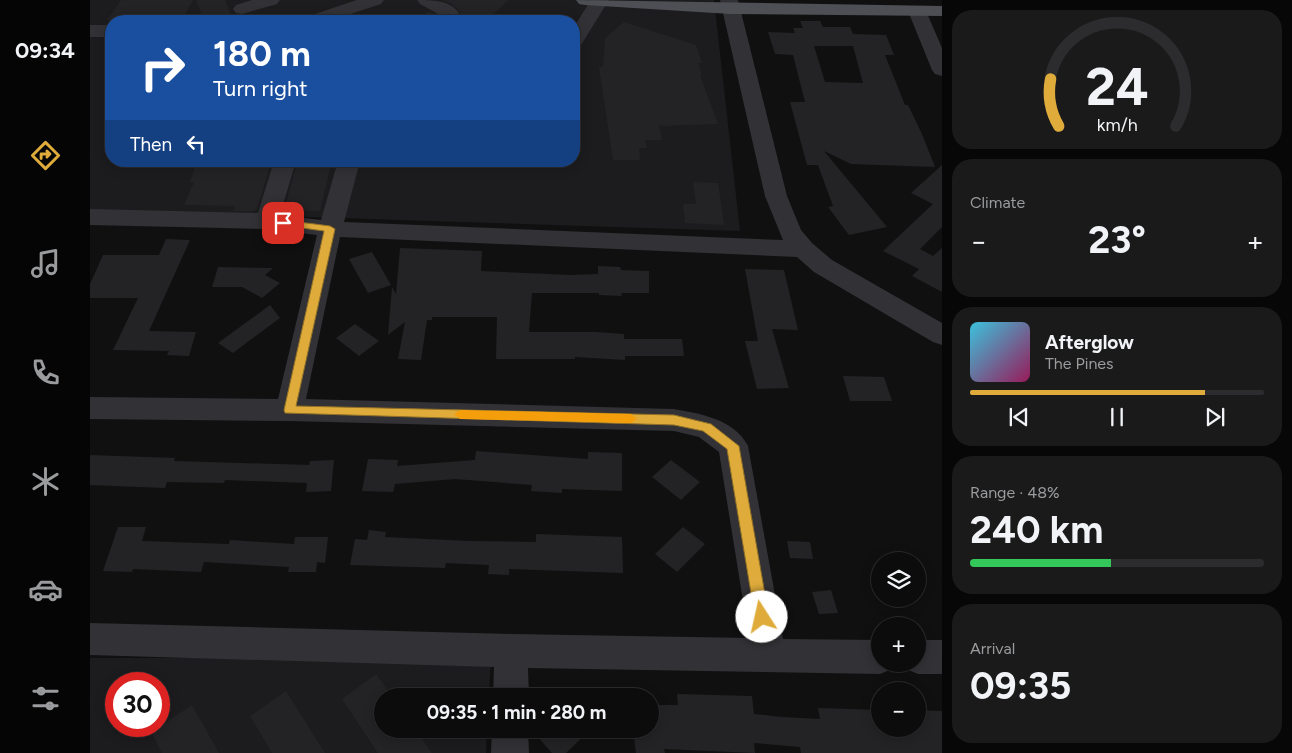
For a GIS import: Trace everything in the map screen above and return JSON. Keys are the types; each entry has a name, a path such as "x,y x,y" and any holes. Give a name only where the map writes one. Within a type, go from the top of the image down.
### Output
{"main road":[{"path":"595,1 942,11"}],"street":[{"path":"242,9 271,0"},
{"path":"426,0 450,13 449,15"},
{"path":"330,15 371,1"},
{"path":"580,30 595,1"},
{"path":"730,4 776,196 790,233 803,249 824,266 942,335"},
{"path":"917,11 942,70"},
{"path":"90,31 105,31"},
{"path":"268,221 283,167"},
{"path":"290,410 330,229 347,167"},
{"path":"90,217 268,221 330,229 803,249"},
{"path":"90,408 290,410 674,420 707,427 733,446 768,655"},
{"path":"90,638 511,651 871,656"},
{"path":"510,688 511,651"},
{"path":"926,657 942,657"},
{"path":"510,738 510,753"}],"shaded area":[{"path":"90,0 714,0 740,231 90,210"},
{"path":"90,658 491,658 489,688 374,688 374,738 487,738 486,753 90,753"}],"building":[{"path":"121,0 193,0 184,15 110,15"},
{"path":"196,0 225,0 231,15 202,15"},
{"path":"442,0 509,0 493,15 459,15 460,12 452,4"},
{"path":"429,11 436,15 424,15"},
{"path":"800,21 820,21 823,27 850,27 853,34 886,35 894,55 885,55 905,105 908,105 935,167 851,164 824,151 887,227 849,235 828,207 833,206 818,165 807,165 790,102 805,102 793,55 775,54 768,32 795,33 793,28 803,28","holes":["814,46 853,46 863,83 825,82"]},
{"path":"624,22 696,45 702,63 698,63 702,75 700,75 718,124 659,126 662,140 645,140 647,148 639,148 640,160 613,160 599,67 603,67 605,38"},
{"path":"942,165 942,227 920,249 933,256 942,248 942,292 912,276 919,269 883,251 933,204 911,193"},
{"path":"195,167 270,167 257,209 254,211 233,211 235,206 184,205 194,182 190,182"},
{"path":"296,167 330,167 320,211 284,210"},
{"path":"693,182 718,183 724,225 685,223 683,204 696,204"},
{"path":"166,239 190,240 149,331 196,332 189,356 167,355 169,351 113,350 138,298 90,298 90,284 103,255 159,255"},
{"path":"400,248 482,251 481,271 571,275 598,274 598,266 620,267 621,270 649,271 649,293 621,293 622,296 599,295 599,293 532,293 529,332 596,332 624,334 624,339 682,339 684,356 625,356 625,360 575,357 575,359 496,359 497,317 432,317 432,320 427,320 421,360 398,359 405,322 388,335 392,287 396,294"},
{"path":"372,252 391,285 368,293 349,259"},
{"path":"218,267 273,268 265,275 280,283 262,298 242,287 212,287"},
{"path":"745,269 784,270 798,330 772,329 789,388 757,389 745,341 758,341"},
{"path":"270,305 280,318 233,353 218,343"},
{"path":"355,324 379,341 359,356 336,338"},
{"path":"843,376 884,377 892,401 850,401"},
{"path":"476,451 588,459 588,452 622,453 622,491 562,489 562,493 531,491 532,485 455,479 395,484 393,492 362,491 368,459 398,460 397,466 475,460"},
{"path":"90,455 175,458 174,461 309,465 310,461 334,460 331,491 306,492 307,483 225,480 224,483 167,482 165,488 90,485"},
{"path":"671,460 700,482 681,500 652,477"},
{"path":"118,527 146,527 142,541 229,544 230,540 294,544 295,537 328,537 325,563 317,562 316,572 288,572 289,567 204,562 201,572 133,569 132,572 103,571"},
{"path":"683,527 705,544 677,572 655,554"},
{"path":"369,530 386,532 385,537 469,541 536,542 536,534 622,537 623,573 509,569 509,575 488,574 489,565 446,563 445,568 350,565 355,539 367,540"},
{"path":"787,541 810,542 813,559 790,558"},
{"path":"831,590 838,613 819,614 812,592"},
{"path":"376,674 386,688 374,688 374,738 421,738 432,753 378,753 342,699"},
{"path":"286,691 325,753 272,753 250,716"},
{"path":"677,694 752,696 754,714 782,717 820,719 818,708 871,710 871,737 926,737 926,710 942,711 942,753 801,753 800,747 754,743 755,753 664,749 665,753 636,753 634,738 659,738 659,705 678,705"},
{"path":"192,705 219,753 162,753 154,737 170,737 170,719"},
{"path":"539,738 582,738 566,753 552,753"}],"slow traffic":[{"path":"460,414 631,419"}],"route":[{"path":"283,223 330,229 290,410 674,420 707,427 733,446 762,617"}]}
